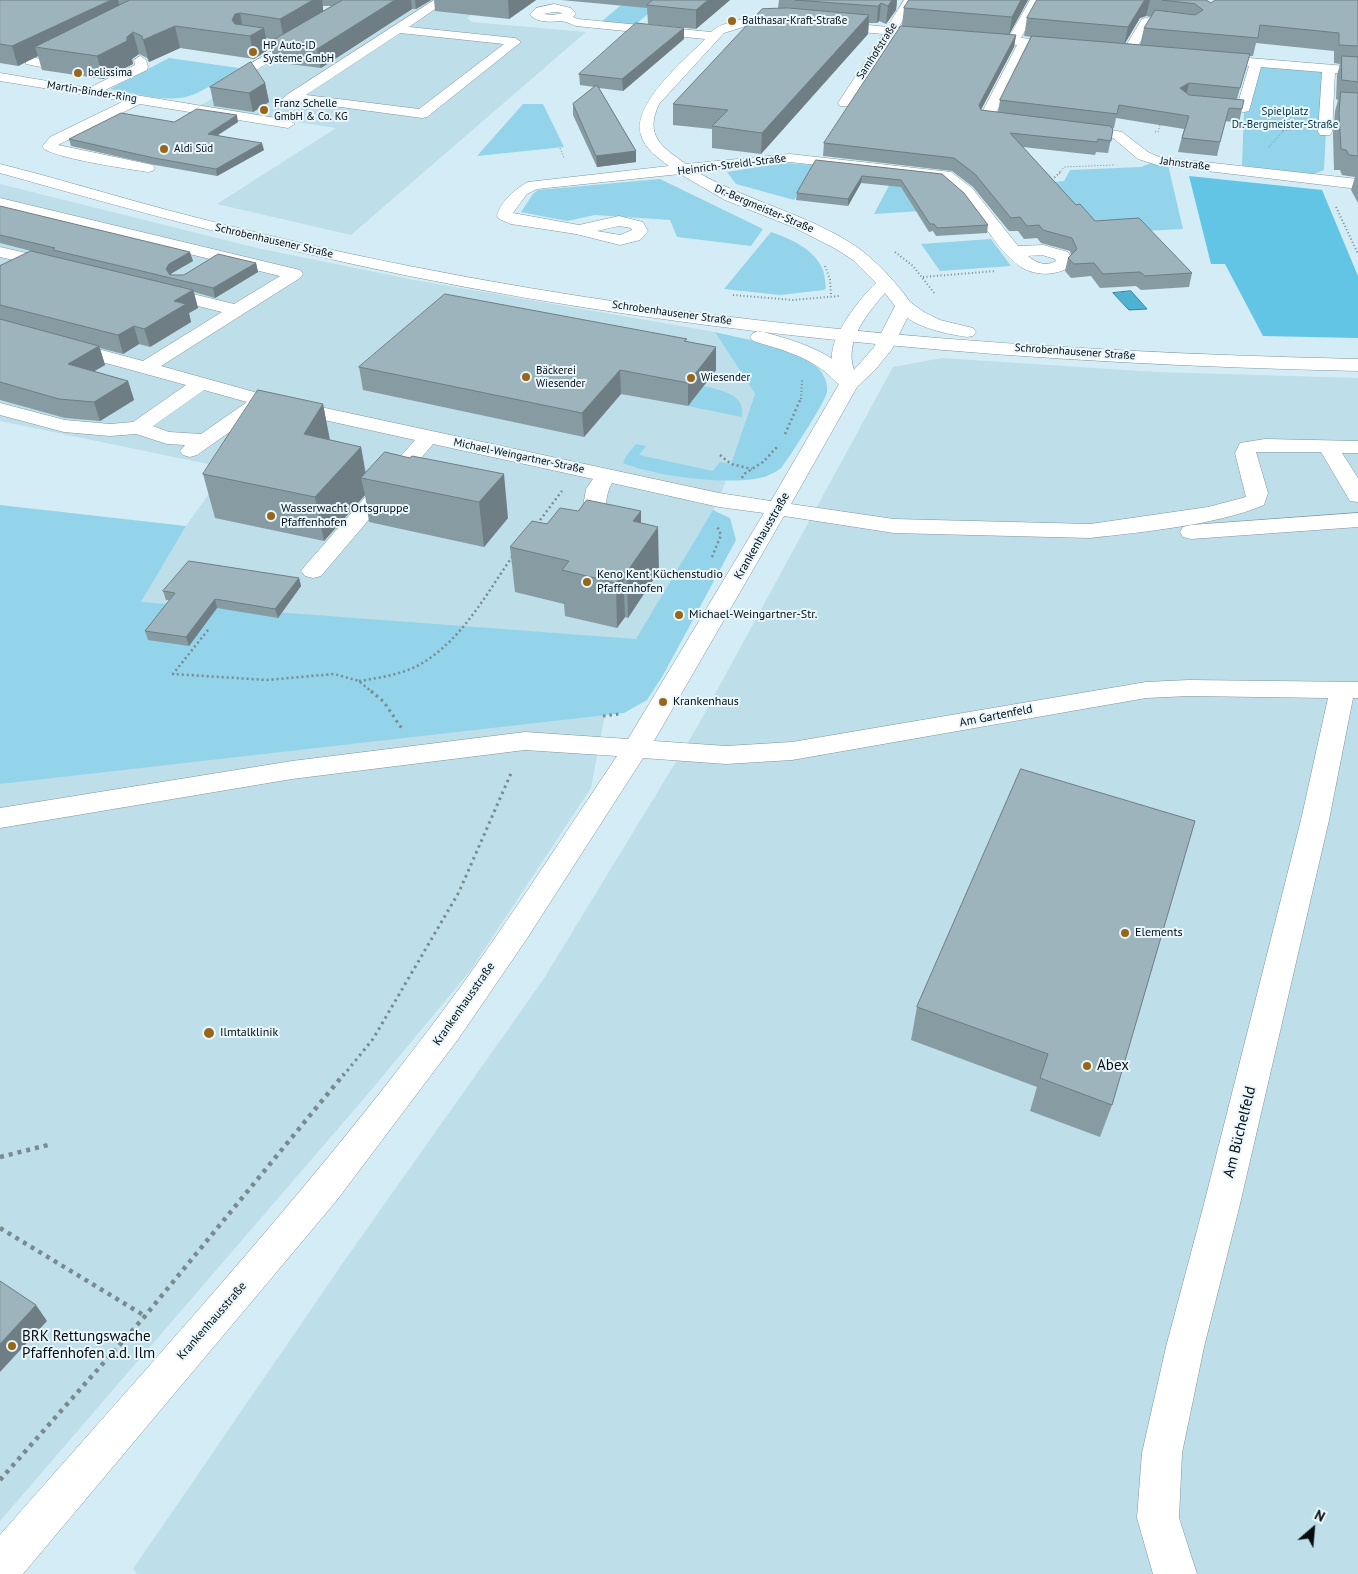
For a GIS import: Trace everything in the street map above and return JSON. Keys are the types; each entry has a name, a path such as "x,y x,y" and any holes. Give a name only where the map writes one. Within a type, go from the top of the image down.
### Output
{"street":[{"path":"260,119 442,0"},
{"path":"1032,123 986,118 1036,0"},
{"path":"889,4 908,3"},
{"name":"Samhofstraße","path":"844,103 908,3"},
{"name":"Dr.-Bergmeister-Straße","path":"796,22 771,14 732,25 712,36 656,98 647,111 646,128 654,146 683,171 714,189 804,226 845,246 862,259 904,306 923,319 947,328 1082,353"},
{"path":"562,17 576,22 712,36"},
{"path":"1146,54 1123,51 1146,22 1191,27"},
{"path":"815,24 947,36"},
{"path":"293,97 422,114 515,42 397,29"},
{"path":"185,107 312,32"},
{"path":"966,37 1081,48"},
{"path":"261,44 287,47"},
{"path":"1202,58 1358,71"},
{"path":"91,92 142,67 140,60"},
{"path":"2,79 40,61"},
{"path":"1196,103 1244,108 1256,63"},
{"path":"1326,132 1329,69"},
{"name":"Martin-Binder-Ring","path":"2,79 139,99 288,124"},
{"path":"139,99 55,140 48,147 62,152 148,168"},
{"path":"1327,104 1342,105"},
{"path":"1059,126 1104,131 1122,137"},
{"name":"Jahnstraße","path":"1122,137 1139,155 1146,158 1358,184"},
{"name":"Heinrich-Streidl-Straße","path":"579,230 511,219 505,216 505,213 522,191 533,185 683,171 780,158 798,158 938,173 952,178 1015,251 1032,266"},
{"name":"Schrobenhausener Straße","path":"0,168 186,220 329,254 460,279 683,316 890,338 1082,353 1358,365"},
{"path":"0,203 294,274 146,368"},
{"path":"195,269 252,236"},
{"path":"1015,251 1043,250 1057,253 1065,259 1063,265 1059,267 1032,266"},
{"path":"0,252 76,270"},
{"path":"849,384 841,356 848,334 874,294 885,284"},
{"path":"142,287 236,310"},
{"path":"890,338 904,306"},
{"path":"683,316 803,351 827,363 840,373 849,384"},
{"name":"Michael-Weingartner-Straße","path":"0,328 262,400 727,501 894,526 1090,531 1230,510 1256,500 1258,493 1245,453 1247,447 1265,445 1328,446"},
{"name":"Krankenhausstraße","path":"0,1568 324,1189 448,1029 635,750 711,624 849,384 867,369 890,338"},
{"path":"138,428 201,383"},
{"path":"184,455 262,400"},
{"path":"0,409 39,421 86,430 138,428 167,438 205,440"},
{"path":"313,572 429,436"},
{"path":"452,463 468,445"},
{"path":"1328,446 1358,447"},
{"path":"1328,446 1358,496"},
{"path":"592,518 597,489 607,475"},
{"path":"1146,524 1152,531 1164,533 1358,520"},
{"name":"Am Gartenfeld","path":"0,818 292,770 525,741 726,755 792,751 1146,690 1190,688 1350,690"},
{"name":"Am Büchelfeld","path":"1175,1574 1158,1518 1162,1453 1185,1347 1222,1204 1312,830 1350,690"}],"path":[{"path":"1244,108 1255,119 1283,131 1272,145 1262,152 1267,164 1274,170 1274,175"},
{"path":"1122,137 1158,132 1164,116"},
{"path":"1045,180 1054,180 1064,167 1141,163 1146,158"},
{"path":"1323,179 1358,254"},
{"path":"938,297 922,277 1014,270 1032,266"},
{"path":"778,299 846,296"},
{"path":"708,564 721,535 715,522 727,501 744,474 763,462 777,447 795,416 802,390 800,374"},
{"path":"720,455 731,464 752,469"},
{"path":"534,528 562,490"},
{"path":"359,681 396,674 422,663 441,648 463,626 517,551"},
{"path":"208,630 173,674 267,680 334,674 359,681 384,702 398,721 402,730"},
{"path":"594,717 624,713"},
{"path":"0,1480 144,1316 373,1040 459,892 525,741"},
{"path":"0,1157 52,1144"},
{"path":"0,1228 144,1316"}],"shaded area":[{"path":"374,0 493,0 467,18 472,22 586,32 351,235 217,204 336,128 198,107"},
{"path":"1189,176 1322,190 1358,276 1358,338 1263,336 1225,264 1211,264"},
{"name":"Ilmtalklinik","path":"0,184 257,248 414,280 715,332 755,394 719,500 637,639 609,693 591,788 470,971 367,1095 0,1521 0,581 140,602 186,526 227,468 0,421"},
{"path":"1131,291 1147,309 1129,310 1113,293"},
{"path":"942,358 1155,372 1358,378 1358,1574 137,1574 133,1569 347,1257 543,980 696,729 893,367"}],"green space":[{"path":"627,0 664,0 635,25 601,22"},
{"path":"169,58 239,68 195,94 185,97 153,97 110,89"},
{"name":"Spielplatz Dr.-Bergmeister-Straße","path":"1256,63 1329,69 1324,170 1314,174 1242,166 1244,108"},
{"path":"523,104 543,104 564,147 477,156"},
{"path":"783,163 817,165 794,200 736,184 727,172"},
{"path":"1151,163 1168,165 1183,229 1106,233 1097,231 1055,182 1064,181 1070,170 1141,167"},
{"path":"895,174 968,208 874,214"},
{"path":"660,179 763,229 751,246 677,237 670,220 595,215 567,221 521,212 533,194 538,190"},
{"path":"771,232 793,241 813,255 823,270 826,288 824,290 780,295 724,289"},
{"path":"991,239 1011,266 940,271 921,244"},
{"path":"715,332 765,343 790,351 812,363 824,376 827,388 825,397 786,462 782,467 769,475 756,479 738,480 696,479 675,476 636,468 623,463 636,444 646,446 639,455 713,471 720,462 731,464 755,394"},
{"path":"704,386 725,392 736,398 742,409 742,417 688,406"},
{"path":"0,505 186,526 141,602 636,639 713,510 730,518 736,540 662,677 647,700 624,713 0,784"}],"building":[{"path":"0,0 111,0 12,46 0,44"},
{"path":"130,0 313,0 280,19 240,13 235,14 232,20 235,24 264,28 250,36 175,26 143,40 142,36 133,32 127,37 127,41 97,56 35,47"},
{"path":"343,0 395,0 317,49 270,42"},
{"path":"653,0 708,0 696,10 647,5"},
{"path":"795,0 892,0 888,6 881,3 878,6"},
{"path":"909,0 1021,0 1012,17 904,8"},
{"path":"1037,0 1146,0 1128,27 1027,18"},
{"path":"1162,0 1206,0 1211,3 1215,0 1358,0 1358,46 1339,45 1339,33 1260,25 1258,38 1144,28 1155,10 1195,15 1203,10 1195,4"},
{"path":"788,8 869,15 762,133 712,126 728,110 673,104 762,9"},
{"path":"636,23 684,28 622,79 579,74"},
{"path":"901,26 1016,35 979,105 981,110 1110,126 1113,129 1111,141 1098,139 1097,142 1010,133 1076,205 1080,204 1095,221 1139,218 1192,273 1145,276 1140,272 1103,274 1094,263 1074,264 1068,258 1077,249 1072,238 1043,230 1039,225 1027,226 1020,217 1011,218 975,174 954,158 824,143"},
{"path":"1032,36 1250,54 1240,88 1189,83 1180,88 1189,95 1244,100 1242,109 1229,108 1220,142 1182,138 1189,116 1119,105 1117,114 1000,100"},
{"path":"1342,56 1358,57 1358,82 1342,80"},
{"path":"251,62 265,83 249,93 210,87"},
{"path":"597,85 636,151 596,156 573,104"},
{"path":"1341,92 1358,93 1358,156 1349,155 1346,150 1341,149 1339,114"},
{"name":"Aldi Süd","path":"197,109 237,115 208,134 262,143 216,169 154,158 69,139 121,113 174,122"},
{"path":"816,160 942,174 964,193 988,225 937,228 934,224 930,224 901,180 862,176 848,199 797,193"},
{"path":"0,206 190,252 169,264 166,269 170,275 184,275 218,254 256,263 213,288 53,250 55,248 0,235"},
{"path":"31,251 193,290 174,301 186,304 144,329 134,326 118,335 0,305 0,266"},
{"name":"Bäckerei Wiesender","path":"445,294 687,339 684,341 716,347 688,383 620,370 582,413 359,367"},
{"path":"0,319 99,346 68,364 128,381 94,402 59,399 0,382"},
{"path":"258,390 323,404 304,434 361,447 315,497 203,474"},
{"path":"385,452 504,474 479,502 361,478"},
{"path":"587,500 641,511 633,521 658,527 627,572 623,572 616,583 562,570 569,561 510,547 532,521 547,524 560,508 578,511"},
{"path":"189,561 299,578 275,609 215,599 186,637 145,631 175,593 163,591"},
{"path":"1021,769 1195,821 1112,1105 1040,1078 1048,1054 917,1007"},
{"path":"0,1281 36,1305 0,1344"}],"place":[{"name":"Balthasar-Kraft-Straße","path":"732,21"},
{"name":"HP Auto-ID Systeme GmbH","path":"253,52"},
{"name":"belissima","path":"78,73"},
{"name":"Franz Schelle GmbH & Co. KG","path":"264,110"},
{"name":"Aldi Süd","path":"164,149"},
{"name":"Bäckerei Wiesender","path":"526,377"},
{"name":"Wiesender","path":"691,378"},
{"name":"Wasserwacht Ortsgruppe Pfaffenhofen","path":"271,516"},
{"name":"Keno Kent Küchenstudio Pfaffenhofen","path":"587,582"},
{"name":"Michael-Weingartner-Str.","path":"679,615"},
{"name":"Krankenhaus","path":"663,702"},
{"name":"Elements","path":"1125,933"},
{"name":"Ilmtalklinik","path":"209,1033"},
{"name":"Abex","path":"1087,1066"},
{"name":"BRK Rettungswache Pfaffenhofen a.d. Ilm","path":"12,1346"}]}
